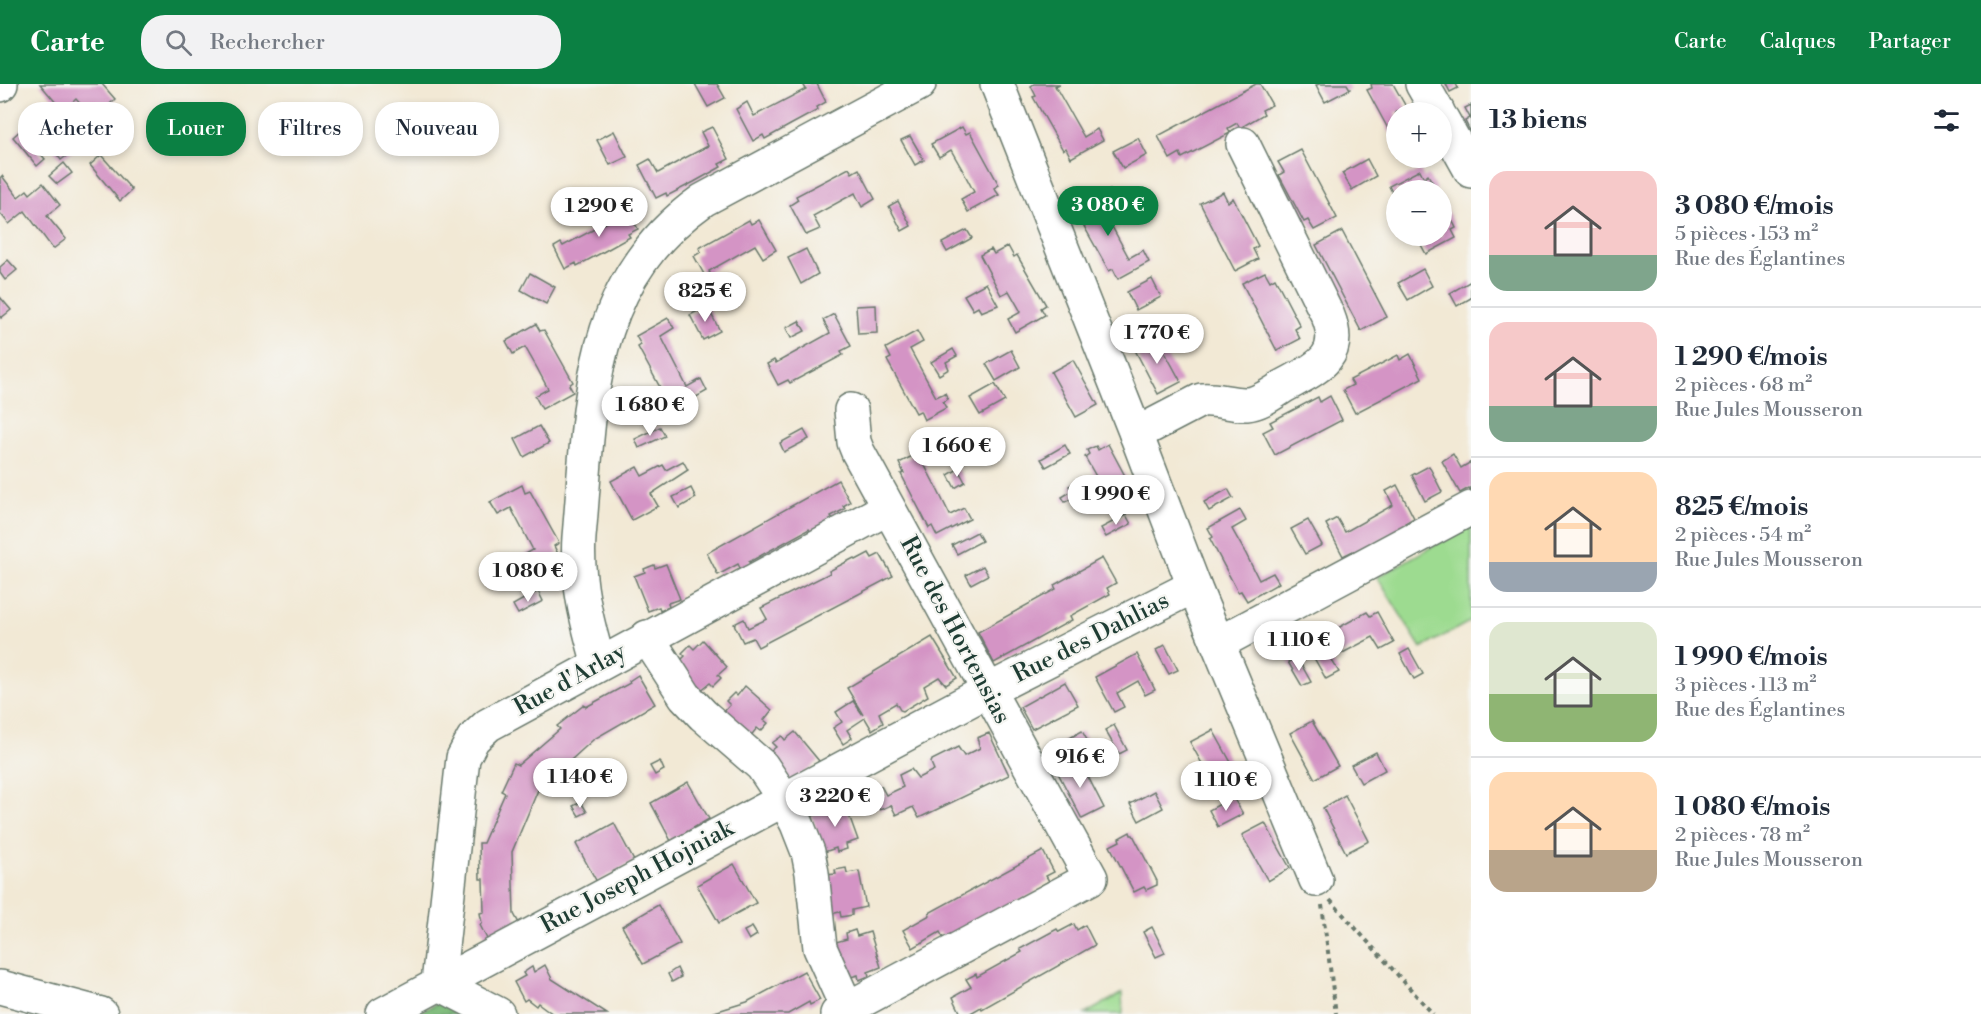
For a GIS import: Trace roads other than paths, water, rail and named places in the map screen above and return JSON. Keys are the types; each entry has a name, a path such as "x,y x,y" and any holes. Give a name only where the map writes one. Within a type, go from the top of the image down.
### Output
{"street":[{"path":"599,664 586,615 579,559 579,537 598,360 612,312 628,281 659,237 703,200 918,84"},
{"path":"997,84 1194,586 1322,892"},
{"path":"1422,84 1432,102"},
{"path":"1452,137 1471,171"},
{"path":"1136,434 1201,400 1209,399 1237,404 1256,402 1320,366 1328,357 1333,346 1333,327 1329,316 1242,144"},
{"name":"Rue des Hortensias","path":"842,1011 1090,878 854,442 851,410"},
{"name":"Rue d'Arlay","path":"438,983 464,758 468,747 480,731 647,637 888,508"},
{"path":"1219,643 1471,508"},
{"name":"Rue des Dahlias","path":"987,691 1194,586"},
{"path":"647,637 686,696 708,720 762,765 784,799 808,852 820,948 842,1011"},
{"name":"Rue Joseph Hojniak","path":"383,1014 987,691"},
{"path":"438,983 498,1014"},
{"path":"0,987 101,1014"}]}
